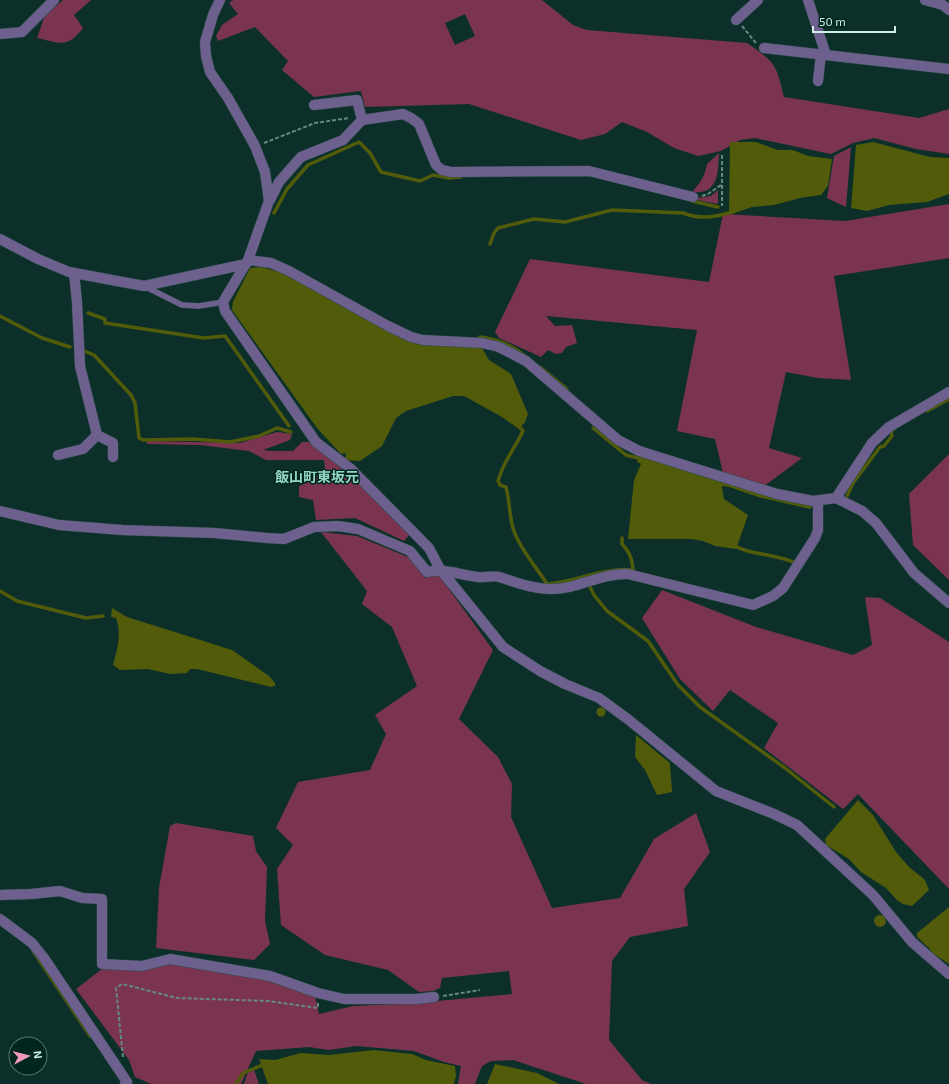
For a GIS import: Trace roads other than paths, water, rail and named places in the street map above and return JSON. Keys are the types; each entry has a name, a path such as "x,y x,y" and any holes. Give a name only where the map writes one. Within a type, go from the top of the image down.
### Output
{"street":[{"path":"0,34 22,32 54,0"},
{"path":"220,0 213,15 206,42 206,56 210,72 228,98 255,146 265,172 269,201"},
{"path":"736,20 758,0"},
{"path":"808,0 824,55 818,81"},
{"path":"925,0 943,5 949,10"},
{"path":"764,48 949,69"},
{"path":"314,105 357,100 361,118"},
{"path":"693,197 589,170 451,172 442,170 436,165 419,124 412,118 403,114 361,118 343,140 300,157 279,182 269,201 247,262 223,302 225,311 316,442 351,469 429,548 440,569 502,647 546,675 599,698 629,720 716,791 774,814 797,825 873,895 912,942 949,974"},
{"path":"0,239 38,259 74,273 144,286 247,262 271,263 290,271 388,326 411,337 423,340 482,343 498,347 513,353 526,361 618,440 640,451 777,494 818,500 836,498 862,511 876,523 914,573 949,603"},
{"path":"74,273 80,366 97,435 113,443 113,457"},
{"path":"836,498 869,448 889,427 949,392"},
{"path":"58,455 83,449 97,435"},
{"path":"0,511 59,525 122,530 215,533 284,539 314,527 338,526 358,529 410,551 427,572 440,569 479,577 497,576 538,588 549,589 565,588 609,574 628,574 753,605 773,596 783,588 815,538 818,530 818,500"},
{"path":"0,895 60,891 82,898 102,899 102,964 142,966 170,959 270,976 318,993 344,999 416,999 434,997"},
{"path":"0,919 32,943 44,958 127,1082 125,1084"}],"lane":[{"path":"144,286 182,305 199,306 223,302"}],"waterway":[{"path":"274,213 287,189 308,165 359,142 370,153 381,172 420,181 433,175 449,178 461,177"},
{"path":"692,201 718,207"},
{"path":"490,244 494,233 498,228 534,219 565,222 612,210 683,213 702,217 732,212"},
{"path":"88,313 105,319 105,323 204,338 225,336 289,426"},
{"path":"0,316 42,338 70,347"},
{"path":"480,339 480,337 504,343 525,356"},
{"path":"82,350 94,355 131,395 135,403 139,438 143,440 193,439 230,442 259,436 277,428 291,432"},
{"path":"540,367 567,389"},
{"path":"927,411 949,399"},
{"path":"517,424 523,431 506,461 498,481 500,485 506,487 511,520 517,538 524,551 547,584 569,581 610,571 633,570 630,556 622,544 622,538"},
{"path":"593,428 626,455 642,459"},
{"path":"847,496 853,483 880,447 884,446 892,436 891,431 894,429"},
{"path":"718,484 729,485 761,496 810,507"},
{"path":"734,545 745,550 778,557 793,562"},
{"path":"590,587 594,595 607,611 648,641 678,685 700,707 785,768 834,807"},
{"path":"0,591 17,601 86,618 103,616"},
{"path":"33,951 90,1036"},
{"path":"236,1084 243,1073 265,1064"}],"district":[{"name":"飯山町東坂元","path":"317,477"}]}
